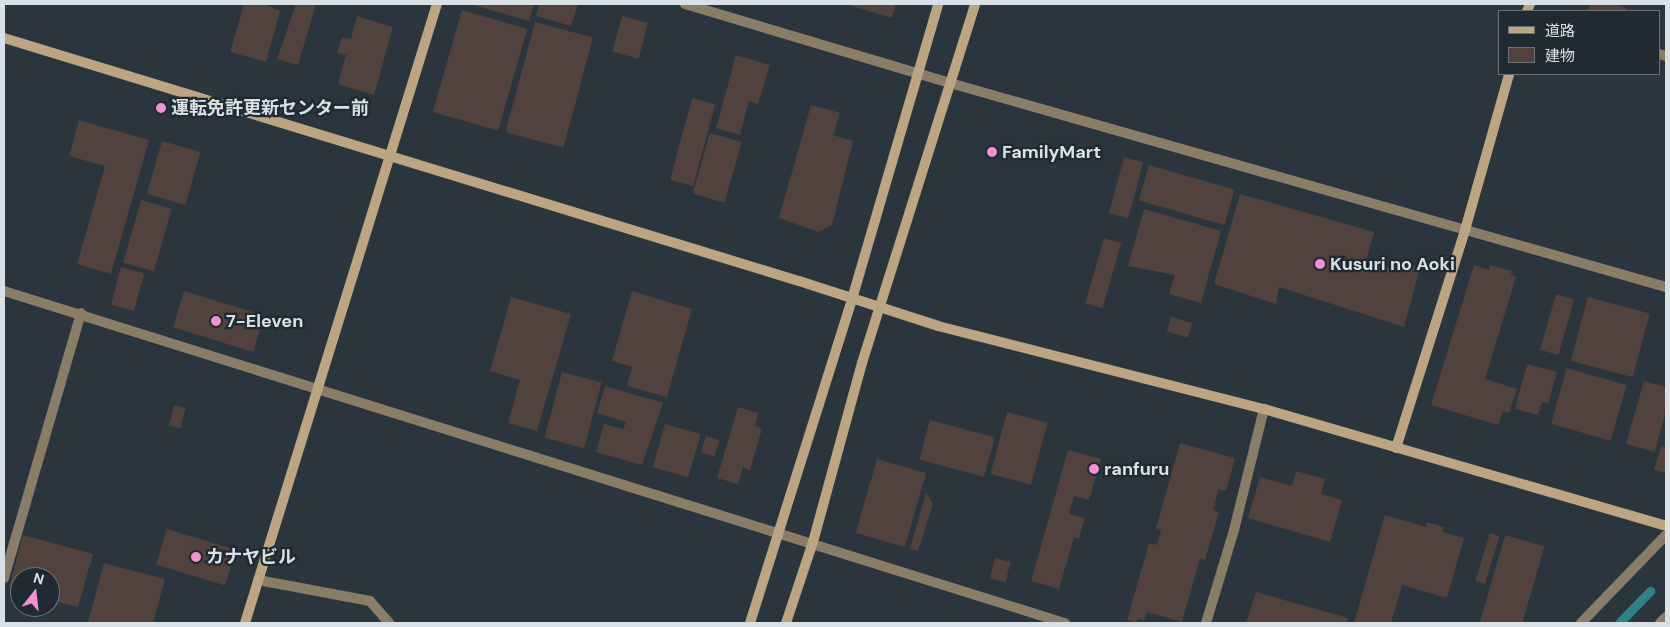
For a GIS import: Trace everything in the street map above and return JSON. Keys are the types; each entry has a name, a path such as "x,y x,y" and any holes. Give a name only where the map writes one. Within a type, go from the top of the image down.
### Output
{"street":[{"path":"245,623 315,389 392,156 437,4"},
{"path":"687,4 950,83 1666,287"},
{"path":"750,623 852,299 916,73 938,4"},
{"path":"786,623 813,542 862,363 882,308 975,4"},
{"path":"4,38 392,156 938,326 1264,409 1666,526"},
{"path":"1396,448 1465,230 1509,75"},
{"path":"4,291 81,313 315,389 813,542 1065,623"},
{"path":"4,578 81,313"},
{"path":"1206,623 1234,530 1264,409"},
{"path":"1581,623 1666,535"},
{"path":"258,580 370,601 389,623"},
{"path":"1660,623 1666,617"}],"building":[{"path":"244,4 264,4 280,11 266,62 230,52"},
{"path":"296,4 316,4 298,65 277,59"},
{"path":"470,4 534,4 529,21"},
{"path":"539,4 578,4 571,26 536,16"},
{"path":"845,4 896,4 892,18"},
{"path":"1590,4 1612,4 1627,8 1626,10 1588,10"},
{"path":"462,10 527,29 498,131 433,112"},
{"path":"357,16 393,27 374,95 338,84 346,55 337,53 342,37 351,39"},
{"path":"622,16 648,23 639,59 612,52"},
{"path":"535,22 593,38 563,148 505,132"},
{"path":"736,55 770,65 758,104 749,101 740,135 716,128"},
{"path":"692,98 715,104 693,186 670,180"},
{"path":"811,105 840,113 833,135 853,141 832,225 818,232 779,218"},
{"path":"79,120 149,140 111,274 77,264 105,166 69,156"},
{"path":"710,133 742,142 724,203 693,194"},
{"path":"162,141 200,152 185,205 147,194"},
{"path":"1124,157 1143,162 1128,218 1109,213"},
{"path":"1149,165 1235,190 1224,225 1139,201"},
{"path":"1240,194 1374,232 1366,261 1390,267 1393,259 1420,268 1404,327 1279,287 1276,304 1214,284"},
{"path":"141,200 172,209 154,271 123,262"},
{"path":"1144,209 1221,231 1201,303 1169,294 1175,275 1128,266"},
{"path":"1104,238 1121,243 1103,308 1085,303"},
{"path":"1474,265 1489,270 1490,265 1512,271 1511,275 1516,277 1485,379 1517,389 1509,413 1503,411 1498,425 1431,405"},
{"path":"121,267 144,273 134,311 111,305"},
{"path":"184,291 264,316 253,352 173,327"},
{"path":"632,291 692,309 667,397 627,386 632,367 612,361"},
{"path":"1556,294 1574,299 1558,355 1540,350"},
{"path":"511,297 571,314 537,431 508,423 520,380 490,371"},
{"path":"1588,297 1650,314 1633,377 1571,361"},
{"path":"1171,317 1192,323 1188,337 1167,331"},
{"path":"1527,364 1557,372 1548,404 1542,402 1538,415 1515,409"},
{"path":"1567,368 1627,385 1611,441 1551,424"},
{"path":"562,372 602,383 584,448 544,438"},
{"path":"1644,381 1666,387 1666,410 1655,452 1626,444"},
{"path":"605,386 663,403 642,465 596,452 604,424 623,429 626,422 597,413"},
{"path":"174,405 186,408 181,428 169,425"},
{"path":"738,407 758,413 755,426 762,429 750,470 743,467 738,484 717,478"},
{"path":"1007,412 1048,423 1031,485 990,474"},
{"path":"930,420 995,437 984,477 919,460"},
{"path":"665,424 701,434 688,477 653,467"},
{"path":"706,436 719,440 714,456 701,452"},
{"path":"1180,443 1235,458 1226,491 1219,489 1213,510 1219,512 1205,560 1200,559 1182,622 1147,612 1144,621 1138,619 1137,623 1127,620 1149,543 1157,545 1161,530 1156,528"},
{"path":"1661,446 1666,447 1666,473 1654,470"},
{"path":"1068,450 1101,459 1089,500 1074,496 1069,514 1085,518 1079,538 1074,537 1059,589 1031,581"},
{"path":"877,459 926,473 905,547 856,533"},
{"path":"1296,471 1325,479 1321,494 1342,500 1330,542 1248,518 1260,477 1292,486"},
{"path":"926,493 933,504 918,551 910,549"},
{"path":"1385,515 1426,527 1427,522 1444,527 1442,532 1464,538 1447,598 1402,585 1391,623 1354,623"},
{"name":"カナヤビル","path":"167,529 236,550 225,585 156,564"},
{"path":"1490,533 1500,536 1485,584 1475,581"},
{"path":"23,535 93,554 78,607 60,602 60,567 15,567"},
{"path":"1505,535 1544,546 1522,623 1480,622"},
{"path":"995,558 1011,562 1005,582 990,578"},
{"path":"104,563 165,579 153,623 88,622"},
{"path":"1256,592 1348,618 1346,623 1246,623"}],"waterway":[{"path":"1619,623 1650,591"}],"place":[{"name":"運転免許更新センター前","path":"161,108"},
{"name":"FamilyMart","path":"992,152"},
{"name":"Kusuri no Aoki","path":"1320,264"},
{"name":"7-Eleven","path":"216,321"},
{"name":"ranfuru","path":"1094,469"},
{"name":"カナヤビル","path":"196,557"}]}
